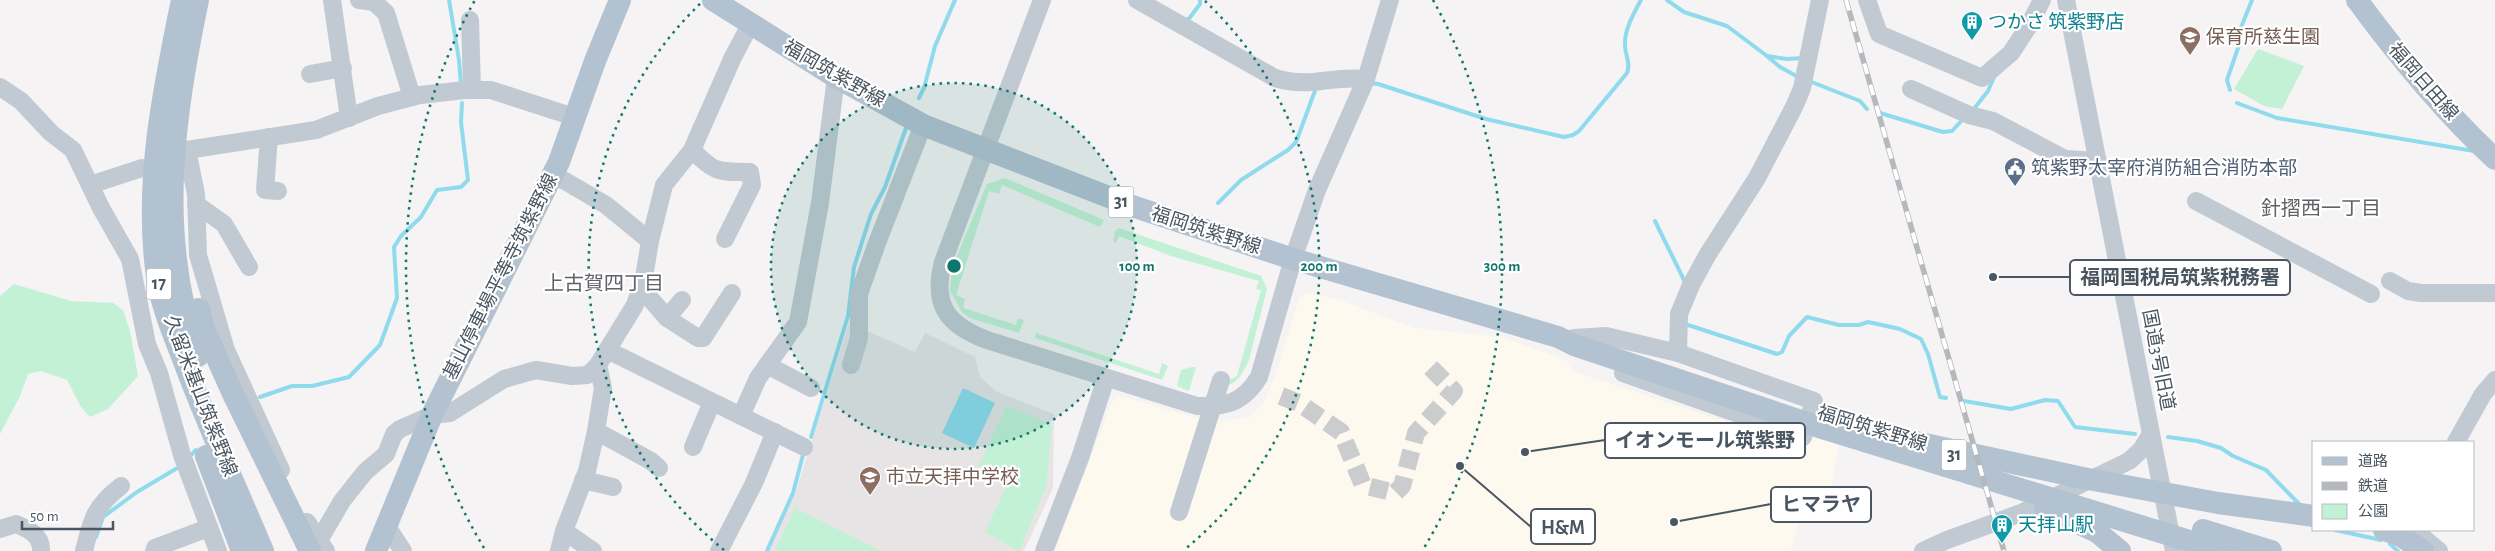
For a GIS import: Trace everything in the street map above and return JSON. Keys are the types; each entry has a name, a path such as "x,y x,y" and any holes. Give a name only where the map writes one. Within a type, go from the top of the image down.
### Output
{"main road":[{"name":"久留米基山筑紫野線","path":"182,0 170,59 153,168 152,221 157,279 174,336 199,402 263,551"},
{"name":"久留米基山筑紫野線","path":"198,0 177,114 171,194 176,271 189,331 231,445 280,551"},
{"name":"基山停車場平等寺筑紫野線","path":"376,551 432,415 553,174 620,0"},
{"name":"福岡筑紫野線","path":"713,0 750,25 836,77 923,125 1132,206 1293,259 2271,551"},
{"name":"福岡日田線","path":"2358,0 2392,48 2453,118 2495,159"},
{"path":"171,194 204,329 234,396 318,548"},
{"path":"157,279 157,314 242,551"},
{"name":"福岡筑紫野線","path":"1637,361 1822,428 2222,551"},
{"path":"1911,442 2102,482 2312,516"},
{"path":"1958,470 2082,524 2097,532 2120,551"},
{"path":"2387,531 2417,542"}],"street":[{"path":"332,0 349,118"},
{"path":"359,0 374,2 386,13 412,97"},
{"path":"1042,0 944,262 939,280 939,295 946,314 968,333 1197,406 1218,407 1237,401 1251,390 1258,377 1293,259 1317,190 1366,79 1390,0"},
{"path":"1138,0 1275,78 1293,83 1313,84 1336,78 1366,79"},
{"path":"1678,353 1679,314 1692,285 1708,254 1757,178 1795,105 1809,58 1820,0"},
{"path":"1867,0 1878,34 1982,78 2011,53 2028,27 2042,0"},
{"name":"国道3号旧道","path":"2066,0 2174,551"},
{"path":"470,20 472,90"},
{"path":"318,548 342,501 365,472 386,454 394,434 400,429 432,415 450,413 504,379 536,370 572,376 588,375 598,365 635,305 641,288 664,185 692,150 733,57 750,25"},
{"path":"310,74 343,68"},
{"path":"741,416 758,378 798,322 820,203 836,77"},
{"path":"0,87 21,101 51,132 73,150 130,259 147,344 159,373 182,455 218,551"},
{"path":"1911,89 1969,115 1993,121 2065,159 2098,161"},
{"path":"318,548 292,497 267,436 226,350 198,256 196,204 187,150 316,130 378,106 412,97 472,90 491,90 516,96 574,117"},
{"path":"851,365 858,338 859,294 876,243 923,125"},
{"path":"270,137 265,190 278,191"},
{"path":"692,150 711,168 723,172 750,172 752,186 725,240"},
{"path":"90,185 142,168"},
{"path":"553,174 606,204 650,241"},
{"path":"2196,200 2371,294"},
{"path":"196,204 224,224 249,267"},
{"path":"2390,281 2408,291 2420,293 2495,293"},
{"path":"641,288 667,318 698,338 703,338 732,293"},
{"path":"667,318 682,300"},
{"path":"1606,336 1678,353 1814,401 1803,437 1592,362 1569,340 1606,336"},
{"path":"607,350 804,447"},
{"path":"559,551 564,531 587,471 596,431 603,388 598,365"},
{"path":"767,365 811,388"},
{"path":"1044,551 1080,458 1106,378"},
{"path":"1179,512 1220,380"},
{"path":"2457,441 2483,394 2495,380"},
{"path":"693,448 712,402"},
{"path":"596,431 651,461 659,468"},
{"path":"718,551 754,483 775,432"},
{"path":"1928,550 2021,513 2129,461 2141,450 2151,434"},
{"path":"583,480 613,488"},
{"path":"84,551 92,517 103,500 121,486"},
{"path":"2161,486 2312,508"},
{"path":"0,529 16,524 32,531 42,544 42,551"},
{"path":"386,525 403,551"},
{"path":"154,551 155,548 208,528"},
{"path":"564,531 593,551"},
{"path":"2417,542 2439,551"}],"shaded area":[{"path":"1308,292 1339,300 1415,328 1502,337 1566,360 1572,370 1587,376 1805,448 1813,433 1839,444 1827,513 1801,511 1791,551 1055,551 1112,402 1117,398 1124,397 1190,416 1221,421 1251,417 1266,398 1276,374 1299,298"},
{"path":"849,323 915,352 925,333 975,357 980,377 997,392 1054,414 1053,488 1024,551 768,551 796,491"}],"green space":[{"path":"2258,49 2304,66 2282,109 2264,106 2234,89"},
{"path":"1005,178 1104,220 1100,227 1002,185 999,194 989,191 956,295 965,299 963,308 1016,325 1018,318 1024,320 1019,333 970,318 962,312 950,291 952,268 987,184"},
{"path":"1119,228 1261,276 1267,289 1249,360 1242,373 1233,383 1224,387 1225,382 1237,376 1261,290 1256,289 1259,281 1171,256 1119,236 1116,243 1113,241 1116,230"},
{"path":"14,284 71,301 113,303 123,310 130,331 138,376 108,409 90,417 81,407 67,380 41,371 28,374 20,396 0,434 0,296"},
{"path":"1036,333 1159,374 1162,363 1168,366 1162,380 1035,338"},
{"path":"1196,367 1189,391 1177,386 1181,370"},
{"path":"1007,406 1052,425 1046,487 1019,551 985,532 1008,483 978,466"},
{"path":"795,508 881,551 775,551"}],"water":[{"path":"963,388 995,403 974,448 942,433"}],"waterway":[{"path":"449,0 459,60 461,85"},
{"path":"919,98 924,88 935,46 955,0"},
{"path":"1187,19 1200,4 1200,0"},
{"path":"1369,83 1378,84 1486,119 1564,137 1573,135 1579,131 1627,73 1626,33 1641,0"},
{"path":"1667,0 1684,12 1727,26 1767,56 1787,59 1803,58"},
{"path":"2230,90 2227,80 2239,45 2240,30 2252,0"},
{"path":"1767,56 1780,67 1798,77"},
{"path":"1973,110 1988,91 1994,77"},
{"path":"1809,81 1860,101 1867,109"},
{"path":"1218,203 1241,180 1288,150 1296,142 1316,88"},
{"path":"260,397 292,386 312,386 349,377 380,345 397,298 394,247 401,236 421,217 437,190 461,187 468,180 461,122 462,103"},
{"path":"2237,103 2277,118 2474,151"},
{"path":"1880,113 1943,132 1952,131 1964,118"},
{"path":"811,437 848,316 854,267 871,214 885,187 906,128"},
{"path":"1655,221 1684,280"},
{"path":"1685,324 1777,354 1782,352 1789,336 1807,317 1839,325 1859,325 1868,322 1900,329 1921,339 1928,354 1940,397 1946,398"},
{"path":"1964,401 2011,409 2045,400 2058,401 2075,427 2135,434"},
{"path":"2168,437 2197,441 2221,448 2233,456 2266,470 2301,506"},
{"path":"192,454 196,450"},
{"path":"767,551 793,493 803,455"},
{"path":"96,537 103,517 137,492 179,467"},
{"path":"2340,531 2381,540"},
{"path":"2390,544 2398,551"}],"tunnel":[{"path":"1281,396 1299,403 1341,432 1363,485 1395,493 1402,486 1416,433 1454,391 1428,365"}],"railway":[{"path":"1846,0 2004,551"}],"place":[{"name":"つかさ 筑紫野店","path":"1972,41"},
{"name":"保育所慈生園","path":"2190,56"},
{"name":"筑紫野太宰府消防組合消防本部","path":"2015,187"},
{"name":"福岡国税局筑紫税務署","path":"1993,277"},
{"name":"イオンモール筑紫野","path":"1525,452"},
{"name":"H&M","path":"1460,466"},
{"name":"市立天拝中学校","path":"870,496"},
{"name":"ヒマラヤ","path":"1674,522"},
{"name":"天拝山駅","path":"2002,544"}],"district":[{"name":"針摺西一丁目","path":"2321,209"},
{"name":"上古賀四丁目","path":"604,284"}]}
